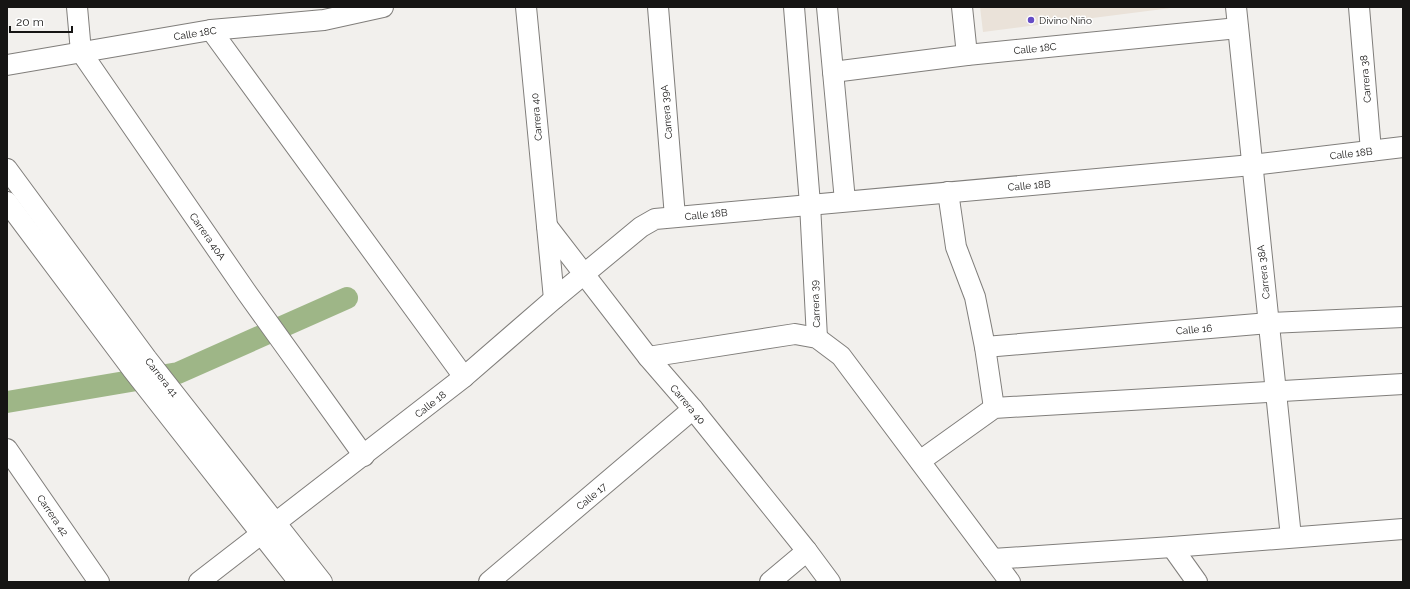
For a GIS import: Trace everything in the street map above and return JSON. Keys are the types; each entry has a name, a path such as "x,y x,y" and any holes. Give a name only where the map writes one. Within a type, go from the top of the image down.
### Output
{"street":[{"name":"Carrera 40A","path":"77,7 81,52 247,293 364,456"},
{"name":"Calle 18C","path":"7,65 211,30 324,20 383,7"},
{"name":"Carrera 40","path":"526,7 554,299"},
{"name":"Carrera 39A","path":"658,7 675,217"},
{"name":"Carrera 39","path":"794,7 810,204 817,338 841,356 1010,582"},
{"path":"827,7 844,201"},
{"path":"962,7 967,55"},
{"name":"Carrera 38A","path":"1236,7 1291,537"},
{"name":"Carrera 38","path":"1358,7 1371,150"},
{"name":"Calle 18C","path":"833,72 967,55 1238,28"},
{"path":"211,30 464,377"},
{"name":"Calle 18B","path":"655,219 1252,165 1403,147"},
{"name":"Carrera 41","path":"7,169 140,364"},
{"path":"948,192 956,247 975,297 985,347 994,408"},
{"name":"Carrera 41","path":"7,202 157,385 269,528 322,582"},
{"name":"Calle 18","path":"199,582 364,456 464,377 584,274 641,227 655,219"},
{"name":"Carrera 40","path":"547,226 648,357 693,409 807,551 830,582"},
{"name":"Calle 16","path":"985,347 1269,323 1403,317"},
{"path":"648,357 794,334 817,338"},
{"path":"920,461 994,408 1403,384"},
{"name":"Calle 17","path":"489,582 693,409"},
{"name":"Carrera 42","path":"7,449 99,582"},
{"name":"Carrera 41","path":"269,528 299,582"},
{"path":"993,559 1172,547 1403,528"},
{"path":"1172,547 1197,582"},
{"path":"770,582 807,551"}],"shaded area":[{"name":"Divino Niño","path":"980,7 1179,7 983,32"}],"waterway":[{"path":"7,402 178,373 347,298"}],"place":[{"name":"Divino Niño","path":"1031,20"}]}
